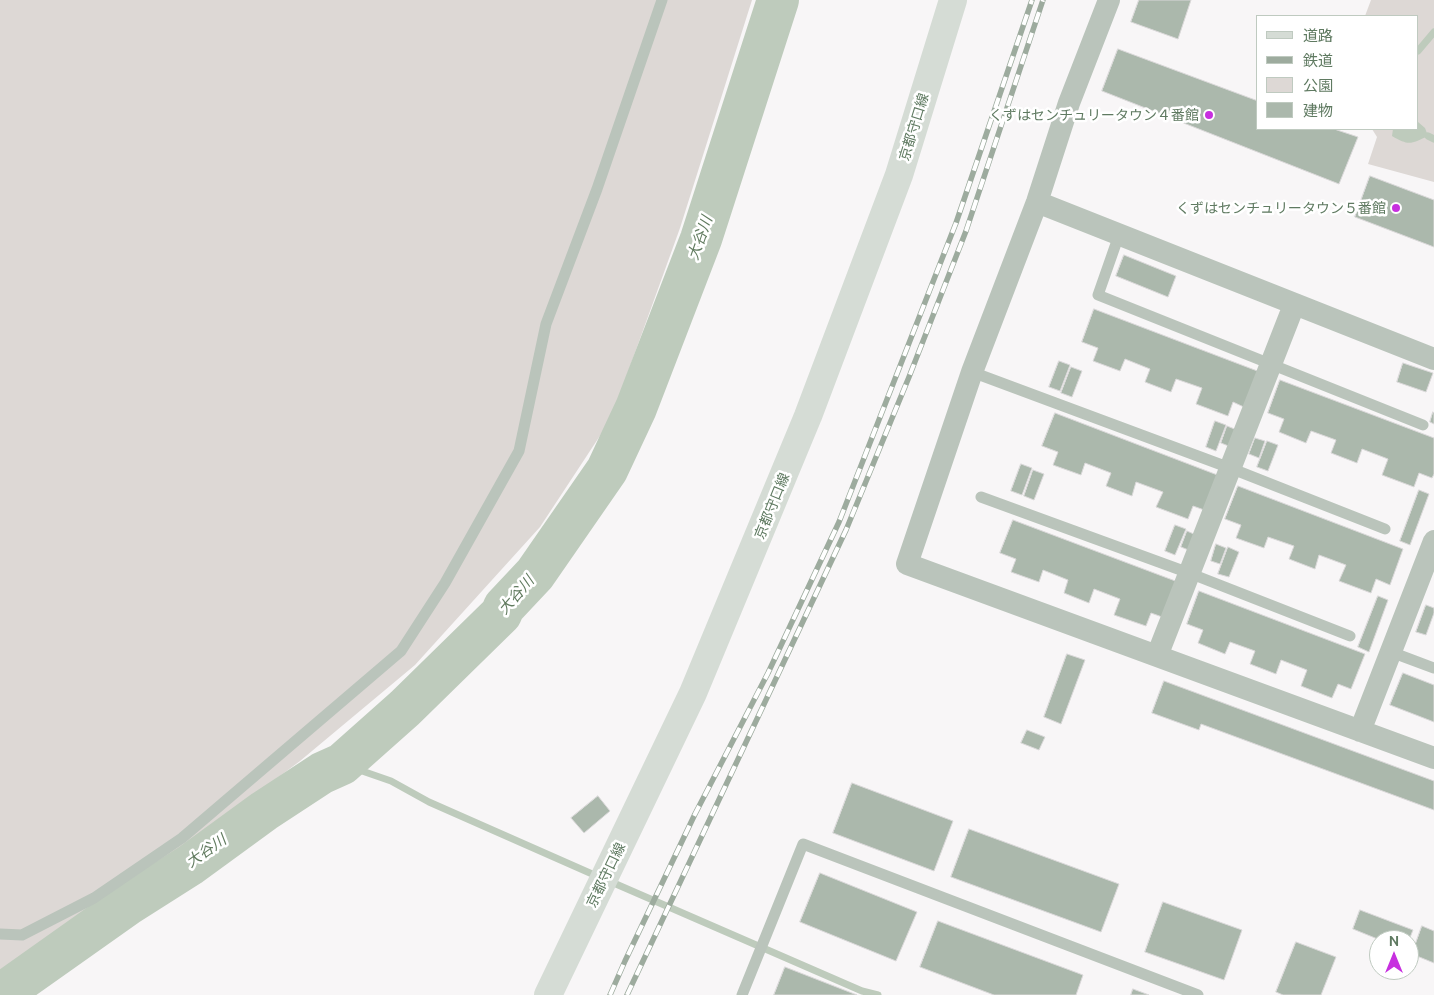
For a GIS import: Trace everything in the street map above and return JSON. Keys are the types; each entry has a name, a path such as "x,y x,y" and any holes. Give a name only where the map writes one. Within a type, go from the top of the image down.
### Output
{"main road":[{"name":"京都守口線","path":"548,995 693,693 808,416 899,175 954,0"}],"street":[{"path":"1109,0 1069,103 1037,202 972,372 906,564 1434,758"},
{"path":"1037,202 1434,359"},
{"path":"1157,656 1294,304"},
{"path":"1360,731 1433,545"}],"lane":[{"path":"0,934 22,935 94,898 182,838 401,651 445,583 519,451 546,324 597,189 662,0"},
{"path":"1119,235 1098,295 1423,425"},
{"path":"972,372 1385,528"},
{"path":"981,497 1189,573 1350,636"},
{"path":"1391,652 1434,668"},
{"path":"742,995 802,844 1198,995"}],"green space":[{"path":"0,0 752,0 680,228 611,419 540,527 415,665 300,761 188,845 0,973"},
{"path":"1371,0 1434,0 1434,182 1368,164 1377,137 1373,130 1419,130 1419,15 1365,15"}],"shaded area":[{"path":"1419,123 1425,128 1428,136 1418,141 1406,143 1392,136 1393,130 1419,130"}],"building":[{"path":"1139,0 1191,0 1178,39 1131,22"},
{"name":"くずはセンチュリータウン４番館","path":"1118,49 1256,100 1256,130 1337,130 1358,137 1339,184 1102,91"},
{"name":"くずはセンチュリータウン５番館","path":"1370,176 1434,200 1434,247 1355,217"},
{"path":"1124,255 1176,276 1168,297 1116,276"},
{"path":"1094,309 1260,372 1246,408 1233,402 1228,416 1196,404 1202,388 1176,379 1171,392 1145,382 1150,369 1125,359 1120,371 1093,361 1098,348 1082,342"},
{"path":"1059,361 1070,365 1060,391 1049,387"},
{"path":"1403,363 1433,373 1426,392 1397,382"},
{"path":"1071,367 1082,371 1072,397 1061,393"},
{"path":"1280,380 1434,438 1434,474 1432,478 1419,473 1414,487 1382,475 1388,459 1362,449 1357,463 1331,453 1336,440 1311,431 1306,443 1279,432 1284,419 1268,413"},
{"path":"1055,413 1220,476 1207,511 1193,506 1188,519 1156,507 1163,492 1136,482 1132,496 1106,486 1111,473 1085,463 1081,475 1053,465 1058,452 1042,446"},
{"path":"1434,413 1434,424 1430,422"},
{"path":"1215,421 1226,425 1216,451 1206,447"},
{"path":"1227,426 1237,430 1231,447 1221,443"},
{"path":"1255,438 1265,441 1259,458 1249,454"},
{"path":"1267,441 1278,445 1268,471 1257,467"},
{"path":"1021,464 1032,468 1022,495 1011,491"},
{"path":"1033,470 1044,474 1034,500 1024,496"},
{"path":"1238,486 1403,549 1390,585 1376,579 1371,593 1339,581 1346,565 1319,555 1315,569 1289,559 1294,546 1268,537 1264,548 1236,538 1241,525 1225,519"},
{"path":"1419,490 1429,494 1410,545 1400,541"},
{"path":"1013,520 1178,582 1165,618 1151,613 1146,626 1114,615 1120,599 1094,589 1089,603 1064,593 1068,580 1043,570 1039,582 1011,572 1016,559 1000,553"},
{"path":"1175,525 1186,529 1175,555 1165,551"},
{"path":"1187,531 1196,535 1191,551 1181,547"},
{"path":"1216,544 1226,548 1220,564 1211,561"},
{"path":"1228,547 1239,552 1229,577 1218,574"},
{"path":"1199,591 1365,654 1351,689 1338,684 1332,698 1301,686 1307,670 1281,660 1276,674 1250,664 1255,651 1230,642 1225,654 1198,643 1203,630 1187,624"},
{"path":"1378,596 1388,600 1369,652 1358,647"},
{"path":"1426,605 1434,608 1434,613 1426,635 1416,632"},
{"path":"1067,654 1085,660 1061,724 1044,717"},
{"path":"1403,673 1434,685 1434,722 1390,705"},
{"path":"1164,681 1434,781 1434,810 1201,724 1199,730 1152,713"},
{"path":"1027,730 1045,737 1039,750 1021,743"},
{"path":"852,783 953,821 934,871 833,833"},
{"path":"598,796 610,811 584,833 571,818"},
{"path":"969,829 1119,884 1101,932 951,877"},
{"path":"820,873 917,912 896,961 800,922"},
{"path":"1163,902 1242,930 1224,980 1145,952"},
{"path":"1360,910 1413,930 1369,930 1369,936 1353,929"},
{"path":"938,921 1083,975 1076,995 994,995 920,967"},
{"path":"1422,926 1434,931 1434,963 1419,957 1419,934"},
{"path":"1296,942 1336,957 1321,995 1283,995 1276,992"},
{"path":"785,967 857,995 774,995"},
{"path":"1133,989 1149,995 1131,995"}],"waterway":[{"name":"大谷川","path":"0,995 127,905 190,865 264,811 322,773 342,764 405,708 501,614 504,607 535,574 607,470 636,408 701,239 778,0"},
{"path":"1419,50 1434,32"},
{"path":"1428,136 1434,139"},
{"path":"342,764 391,781 429,802 599,877"},
{"path":"609,881 862,991 878,995"}],"railway":[{"path":"610,995 695,814 768,673 839,522 956,223 1032,0"},
{"path":"627,995 846,530 966,231 1043,0"}],"place":[{"name":"くずはセンチュリータウン４番館","path":"1209,115"},
{"name":"くずはセンチュリータウン５番館","path":"1396,208"}]}
